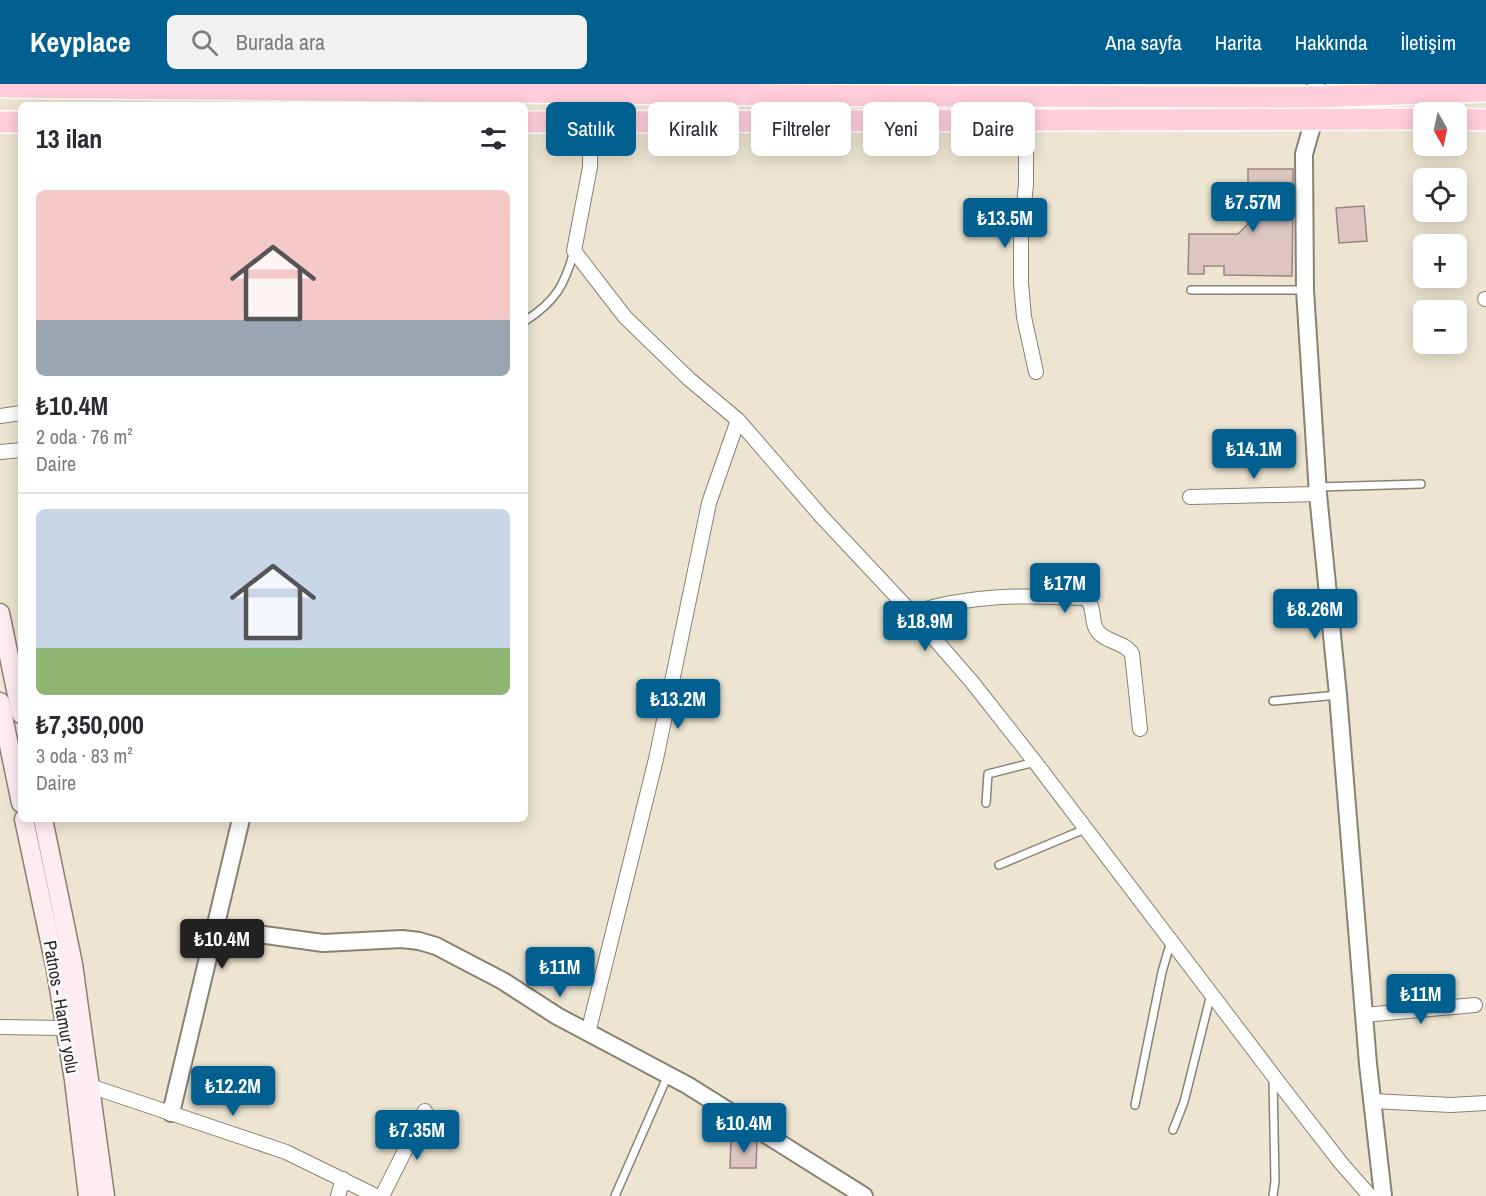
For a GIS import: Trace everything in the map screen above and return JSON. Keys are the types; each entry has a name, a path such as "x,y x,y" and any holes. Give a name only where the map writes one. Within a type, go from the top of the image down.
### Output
{"highway":[{"path":"0,87 517,88 591,93 890,90 1486,91"},
{"path":"1035,121 1413,119"},
{"path":"1467,119 1486,120"},
{"path":"636,123 951,121"},
{"path":"0,122 18,122"},
{"path":"528,122 546,122"}],"main road":[{"path":"0,613 18,700"},
{"path":"0,702 18,789"},
{"name":"Patnos - Hamur yolu","path":"25,822 56,970 65,1028 82,1083 105,1196"},
{"name":"Patnos - Hamur yolu","path":"44,822 73,964 88,1196"}],"street":[{"path":"1316,91 1314,119 1304,154 1305,290 1318,490 1338,696 1364,1015 1383,1196"},
{"path":"591,93 591,102"},
{"path":"590,156 574,251 625,317 689,379 738,420 822,517 912,613 972,682 1273,1075 1370,1196"},
{"path":"1026,156 1026,185 1021,232 1021,283 1024,317 1036,372"},
{"path":"0,416 18,413"},
{"path":"588,1033 656,759 710,503 738,420"},
{"path":"0,452 18,450"},
{"path":"1190,497 1318,490"},
{"path":"912,613 936,605 984,598 1022,595 1084,598 1092,606 1097,631 1102,636 1128,647 1132,654 1140,729"},
{"path":"171,1113 240,822"},
{"path":"214,928 323,944 402,939 436,946 503,981 557,1016 668,1075 777,1140 858,1195"},
{"path":"1364,1015 1475,1005"},
{"path":"0,1027 65,1028"},
{"path":"82,1083 286,1152 376,1196"},
{"path":"1372,1101 1451,1105 1486,1103"},
{"path":"382,1196 425,1111"},
{"path":"338,1196 343,1179"}],"lane":[{"path":"528,319 550,303 562,287 574,251"},
{"path":"1191,290 1305,290"},
{"path":"1318,490 1421,484"},
{"path":"1273,701 1338,696"},
{"path":"986,803 988,774 1035,762"},
{"path":"999,865 1085,829"},
{"path":"1135,1105 1162,972 1171,941"},
{"path":"1173,1130 1184,1102 1211,994"},
{"path":"615,1196 668,1075"},
{"path":"1273,1075 1275,1181 1273,1196"}],"building":[{"path":"1248,169 1293,169 1293,190 1285,190 1285,206 1293,206 1292,276 1224,275 1224,266 1204,266 1204,274 1188,274 1189,234 1238,234 1248,224"},
{"path":"1364,206 1367,241 1339,243 1336,208"},
{"path":"731,1139 757,1139 756,1168 730,1168"}]}
